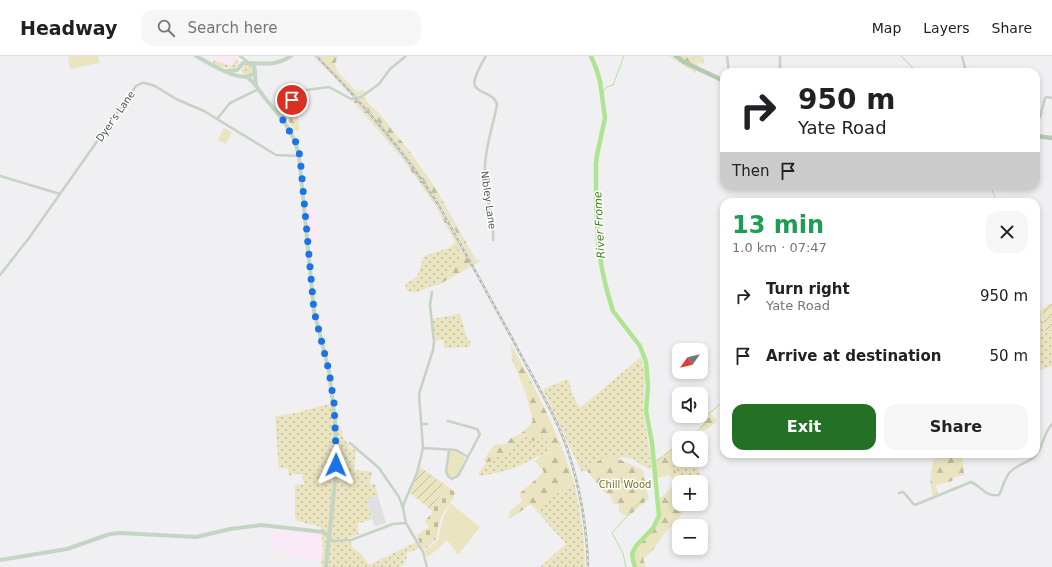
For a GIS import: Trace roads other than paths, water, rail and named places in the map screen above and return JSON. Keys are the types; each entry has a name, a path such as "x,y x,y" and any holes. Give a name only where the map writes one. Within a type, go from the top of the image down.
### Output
{"main road":[{"path":"196,56 224,71 245,77 252,76 255,71 264,65"},
{"path":"224,71 235,71 243,63 250,62 264,65 277,63 291,56"},
{"path":"676,56 684,62 720,79"},
{"path":"250,62 254,66 254,77 258,88"},
{"path":"240,67 240,72 258,88 281,117 295,140 300,156 314,311 329,371 335,420 335,481 326,567"},
{"path":"1040,136 1052,138"},
{"path":"0,560 67,549 104,536 120,533 196,537 248,526 272,526 323,532 329,537"}],"street":[{"path":"240,56 250,62"},
{"path":"240,56 240,67"},
{"path":"291,92 329,87 352,99 362,97 379,84 390,69 406,56"},
{"name":"Nibley Lane","path":"486,56 474,80 475,85 479,90 492,96 496,100 497,105 485,159 486,194 493,225 494,240"},
{"path":"727,56 729,68"},
{"path":"780,56 780,68"},
{"path":"962,56 965,68"},
{"name":"Dyer's Lane","path":"0,275 29,238 136,86 142,83 145,82 155,86 176,99 204,111 276,155 300,156"},
{"path":"281,117 292,106 291,84"},
{"path":"217,119 230,103 258,88"},
{"path":"1040,117 1045,98 1052,98"},
{"path":"0,176 60,194"},
{"path":"403,508 417,473 423,448 419,402 434,342 430,305 432,292"},
{"path":"449,450 446,472 449,478 452,479 458,476 480,434 477,429 450,420"},
{"path":"422,424 427,424"},
{"path":"1040,448 1046,431 1052,424"},
{"path":"350,443 377,465 399,497 406,523 423,552 426,567"},
{"path":"423,448 456,450 468,457"},
{"path":"899,493 903,492 915,505 971,482 984,492 997,496 999,495 1009,473 1032,458"},
{"path":"399,497 406,498"},
{"path":"401,523 404,515"},
{"path":"329,537 333,541 351,540 388,526 406,523"}],"waterway":[{"name":"River Frome","path":"591,56 600,81 605,118 596,163 598,242 602,269 613,311 640,346 646,362 648,386 646,411 652,443 659,516 653,528 636,546 632,554 635,567"},
{"path":"602,93 607,87 613,85 624,56"},
{"path":"901,56 913,68"},
{"path":"992,190 995,198"},
{"path":"697,431 705,424 706,416 720,404"},
{"path":"664,455 672,449"},
{"path":"654,462 662,457"},
{"path":"626,567 623,553 612,533 644,497"}],"railway":[{"path":"316,56 381,127 425,184 448,221 542,394 562,435 576,477 582,507 588,567"}],"park label":[{"name":"Chill Wood","path":"625,484"}]}
